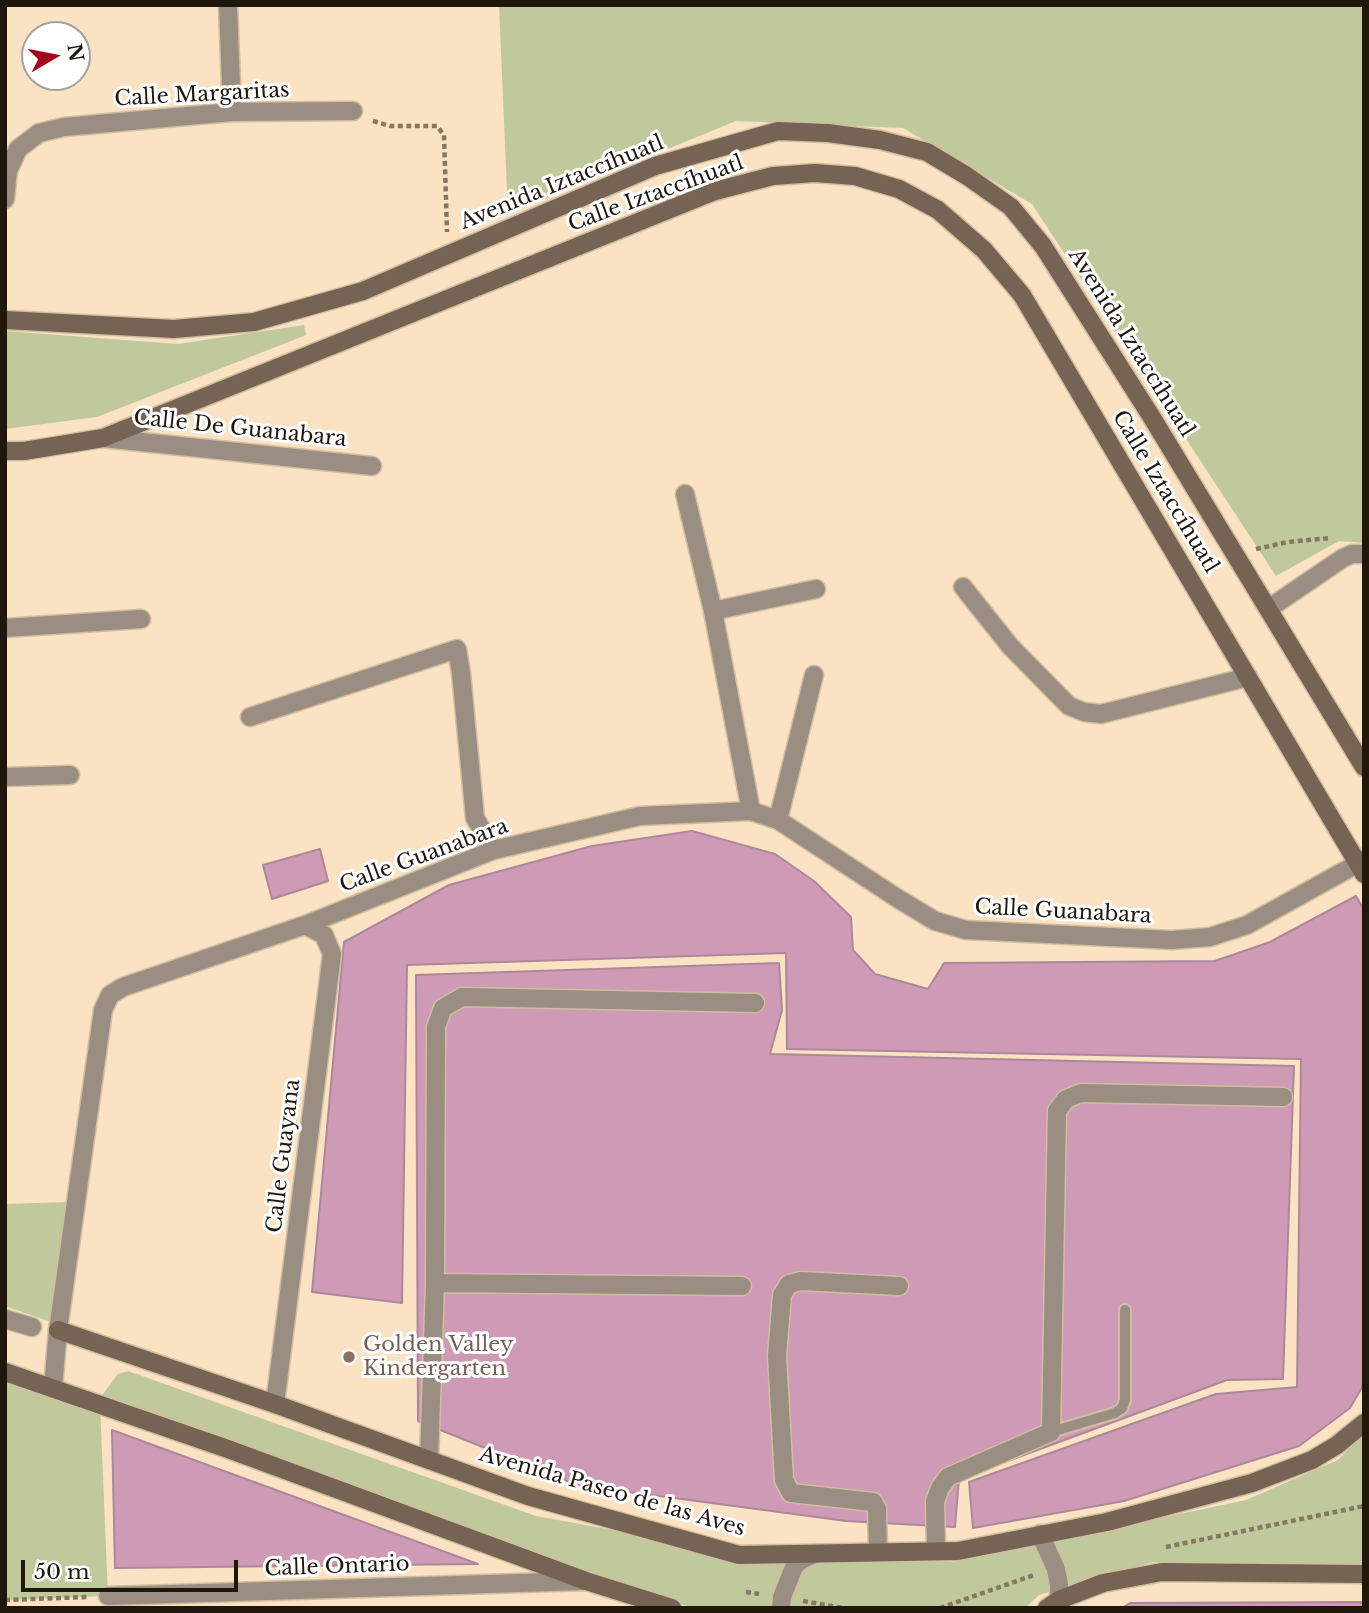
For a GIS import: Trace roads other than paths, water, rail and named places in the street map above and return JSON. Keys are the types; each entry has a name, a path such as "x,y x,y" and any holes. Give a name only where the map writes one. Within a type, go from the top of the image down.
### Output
{"street":[{"path":"228,5 232,113"},
{"name":"Calle Margaritas","path":"5,199 8,171 18,149 39,132 64,127 232,113 353,111"},
{"name":"Avenida Iztaccíhuatl","path":"5,320 174,328 254,322 363,291 655,166 778,131 828,133 880,140 928,152 1011,207 1043,246 1151,416 1364,767"},
{"name":"Calle Iztaccíhuatl","path":"5,451 24,451 103,438 715,191 773,176 815,173 855,176 899,189 938,210 984,250 1022,295 1362,866"},
{"name":"Calle De Guanabara","path":"103,438 372,466"},
{"path":"685,494 713,611 751,811"},
{"path":"1268,609 1343,558 1352,554 1364,554"},
{"path":"962,587 1010,646 1069,706 1084,712 1101,715 1248,677"},
{"path":"713,611 816,589"},
{"path":"5,628 141,620"},
{"path":"250,717 457,649 475,818 494,850"},
{"path":"778,820 814,675"},
{"path":"5,777 70,775"},
{"name":"Calle Guanabara","path":"53,1388 58,1331 103,1010 110,995 123,987 305,925 494,850 640,816 751,811 778,820 926,916 966,930 1172,940 1210,937 1247,925 1362,866"},
{"name":"Calle Guayana","path":"275,1405 332,954 324,935 305,925"},
{"path":"429,1460 435,1283 436,1027 443,1007 462,997 755,1003"},
{"path":"936,1551 935,1501 948,1477 1051,1432 1057,1111 1066,1099 1081,1093 1283,1097"},
{"path":"878,1552 877,1509 873,1502 791,1493 784,1480 778,1344 782,1295 789,1284 801,1281 898,1286"},
{"path":"435,1283 742,1286"},
{"path":"5,1319 32,1327"},
{"name":"Avenida Paseo de las Aves","path":"58,1331 528,1496 739,1555 958,1550 1107,1521 1252,1483 1312,1460 1337,1445 1364,1423"},
{"path":"5,1372 586,1581 672,1608"},
{"path":"1040,1534 1056,1569 1053,1604 1104,1583 1162,1572 1364,1574"},
{"path":"781,1608 782,1597 794,1567 814,1554"},
{"name":"Calle Ontario","path":"108,1596 181,1601 586,1581"}],"lane":[{"path":"1051,1432 1115,1413 1122,1408 1125,1400 1125,1310"}],"place":[{"name":"Golden Valley Kindergarten","path":"349,1357"}]}
